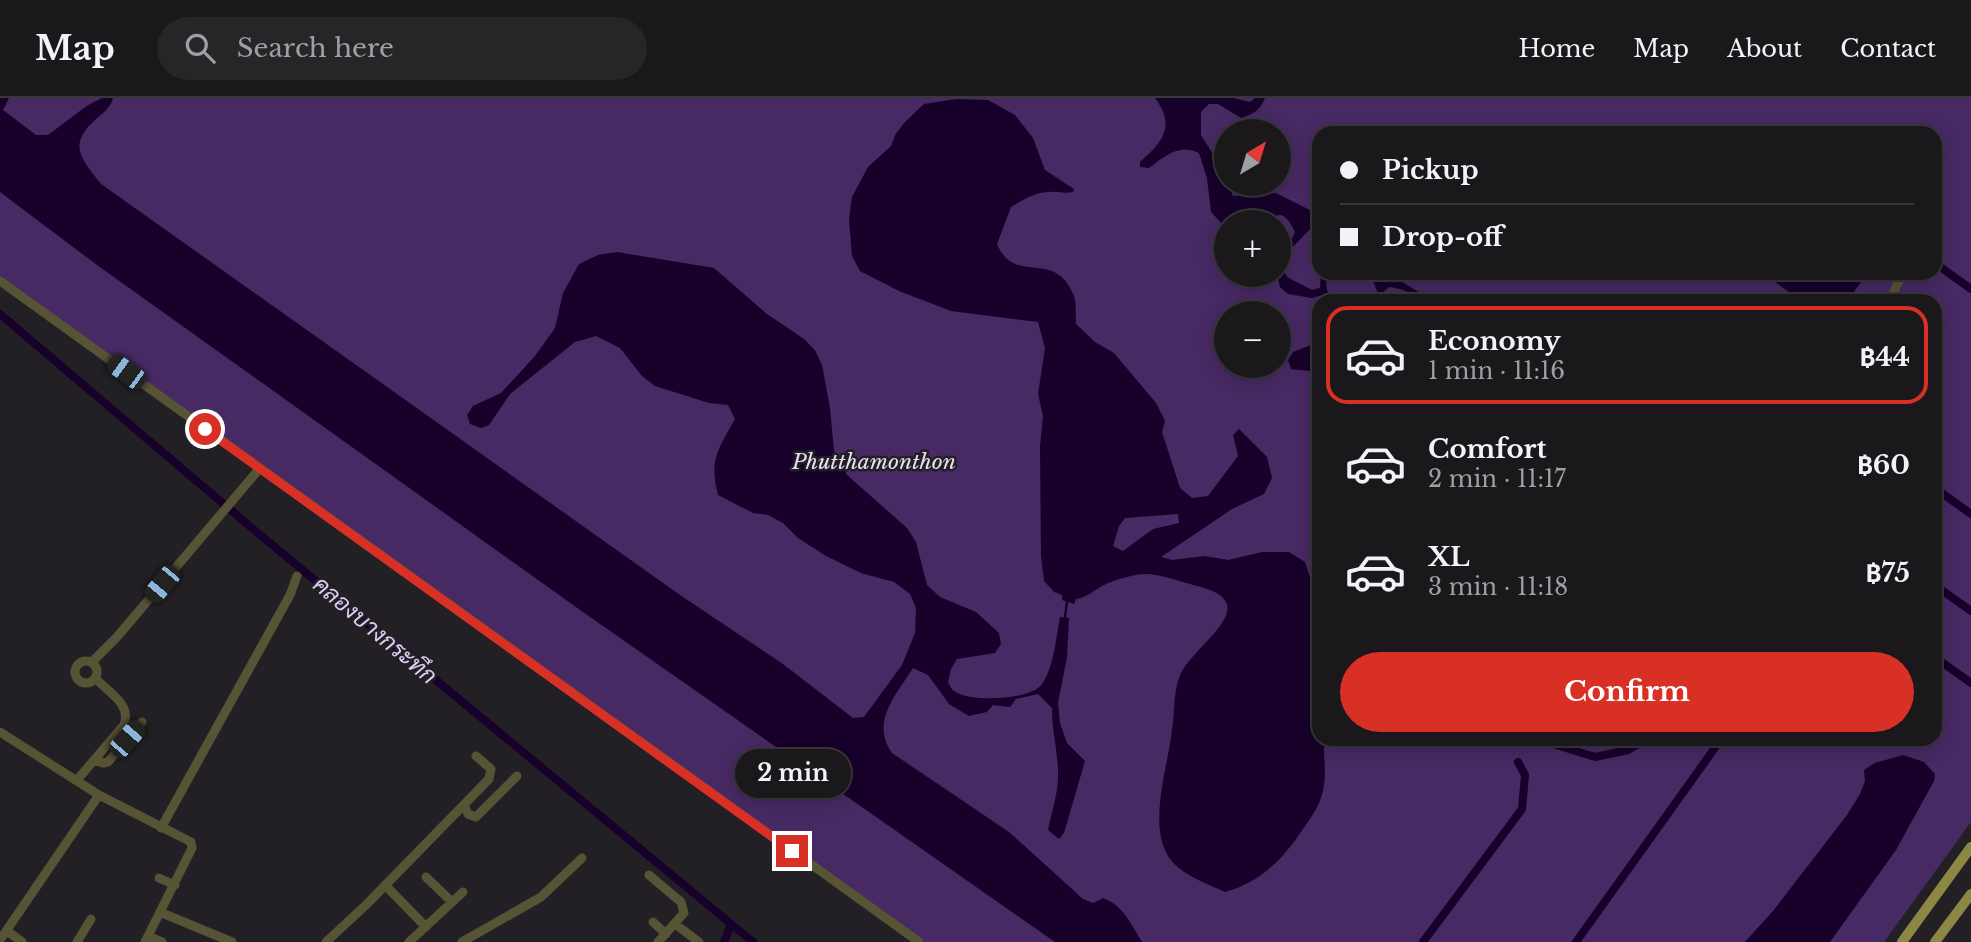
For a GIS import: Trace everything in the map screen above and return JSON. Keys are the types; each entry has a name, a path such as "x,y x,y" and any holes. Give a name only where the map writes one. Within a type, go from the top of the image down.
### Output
{"main road":[{"path":"1902,942 1971,848"},
{"path":"1936,942 1971,894"}],"street":[{"path":"0,281 919,942"},
{"path":"96,678 91,682 80,681 75,671 81,662 92,662 117,637 260,468"},
{"path":"160,828 290,594 297,576"},
{"path":"76,780 124,725 127,717 122,703 96,678 96,666 92,662"},
{"path":"94,760 108,762 142,722"},
{"path":"0,732 99,795 160,828 189,840 192,844 175,885 147,939 162,942"},
{"path":"326,942 464,805 491,774 491,769 476,756"},
{"path":"464,805 468,814 476,817 517,776"},
{"path":"0,940 99,795"},
{"path":"462,942 541,897 582,858"},
{"path":"649,876 681,902 684,908 684,913 658,942"},
{"path":"426,877 452,902"},
{"path":"159,878 175,885"},
{"path":"385,885 426,927"},
{"path":"410,942 463,892"},
{"path":"162,912 232,942"},
{"path":"76,942 90,919"},
{"path":"653,922 666,934"},
{"path":"675,924 699,942"},
{"path":"7,931 22,942"}],"green space":[{"name":"Phutthamonthon","path":"0,98 1971,98 1971,822 1884,942 919,942 0,283"}],"shaded area":[{"path":"0,98 9,98 3,110 36,135 48,135 88,105 102,98 113,98 107,109 87,128 80,144 83,159 101,184 680,595 783,664 853,718 864,717 902,665 915,633 916,608 910,594 894,582 861,573 826,556 798,538 783,523 768,515 753,513 718,495 715,463 735,419 728,405 709,403 655,386 642,376 620,348 596,336 575,342 510,394 489,425 481,428 470,424 467,415 473,406 501,393 535,356 555,328 563,293 579,264 598,255 617,252 714,268 767,314 804,339 815,350 822,365 834,451 847,475 907,528 916,542 927,585 940,597 976,612 999,633 1001,644 995,653 957,659 948,682 953,690 973,697 1000,698 1026,694 1036,689 1042,684 1049,669 1060,617 1069,618 1067,657 1058,703 1060,723 1067,743 1085,761 1064,833 1059,839 1048,830 1058,780 1052,708 1038,694 1016,699 1010,707 993,705 987,712 969,716 949,704 928,675 913,668 888,709 884,720 886,742 892,753 1009,832 1083,899 1093,903 1103,898 1116,905 1142,942 1055,942 583,612 97,265 0,192"},
{"path":"1155,98 1234,98 1250,102 1255,98 1265,98 1256,111 1241,118 1218,104 1209,104 1201,112 1201,135 1214,156 1214,196 1282,196 1312,210 1312,227 1291,249 1295,232 1291,225 1291,210 1214,210 1214,215 1211,212 1207,178 1199,153 1192,150 1179,150 1149,168 1140,167 1140,162 1155,148 1164,133 1165,117"},
{"path":"956,99 988,100 1015,115 1033,138 1045,170 1074,189 1070,193 1039,193 1011,207 997,244 1005,257 1014,263 1046,269 1066,281 1075,299 1076,324 1095,342 1114,353 1156,403 1165,421 1162,432 1180,488 1192,498 1208,496 1238,456 1233,435 1239,429 1267,457 1272,478 1264,494 1232,509 1161,557 1172,560 1205,556 1228,560 1262,552 1289,552 1305,562 1312,583 1312,746 1326,746 1324,785 1316,808 1295,840 1270,868 1238,888 1225,892 1179,868 1168,856 1162,843 1159,811 1179,678 1185,666 1219,627 1226,615 1227,604 1218,594 1197,586 1145,574 1108,583 1076,599 1074,604 1062,600 1062,595 1054,592 1044,581 1041,556 1040,447 1043,416 1038,394 1045,348 1038,322 951,311 899,291 860,271 852,256 849,219 852,197 868,167 891,146 904,123 924,104","holes":["1178,514 1179,523 1153,529 1123,551 1113,546 1119,526 1125,518"]},
{"path":"1291,279 1312,290 1320,288 1321,280 1327,280 1328,294 1312,294 1312,298 1288,294 1280,287 1291,287"},
{"path":"1373,280 1399,280 1422,294 1411,294 1389,287 1378,294"},
{"path":"1772,280 1863,280 1852,294 1792,294"},
{"path":"1312,345 1312,371 1291,369 1291,355"},
{"path":"1903,755 1924,762 1935,774 1934,781 1896,850 1830,942 1745,942 1773,911 1847,815 1865,781 1864,770 1875,763"}],"waterway":[{"path":"1942,268 1971,289"},
{"name":"คลองบางกระทึก","path":"0,314 253,529 753,942"},
{"path":"1942,493 1971,514"},
{"path":"1942,590 1971,611"},
{"path":"1065,617 1067,602"},
{"path":"1942,662 1971,683"},
{"path":"1560,746 1595,757 1635,746"},
{"path":"1576,942 1716,746"},
{"path":"1423,942 1522,809 1525,775 1518,762"},
{"path":"724,942 731,924"}],"route":[{"path":"205,429 792,851"}]}
